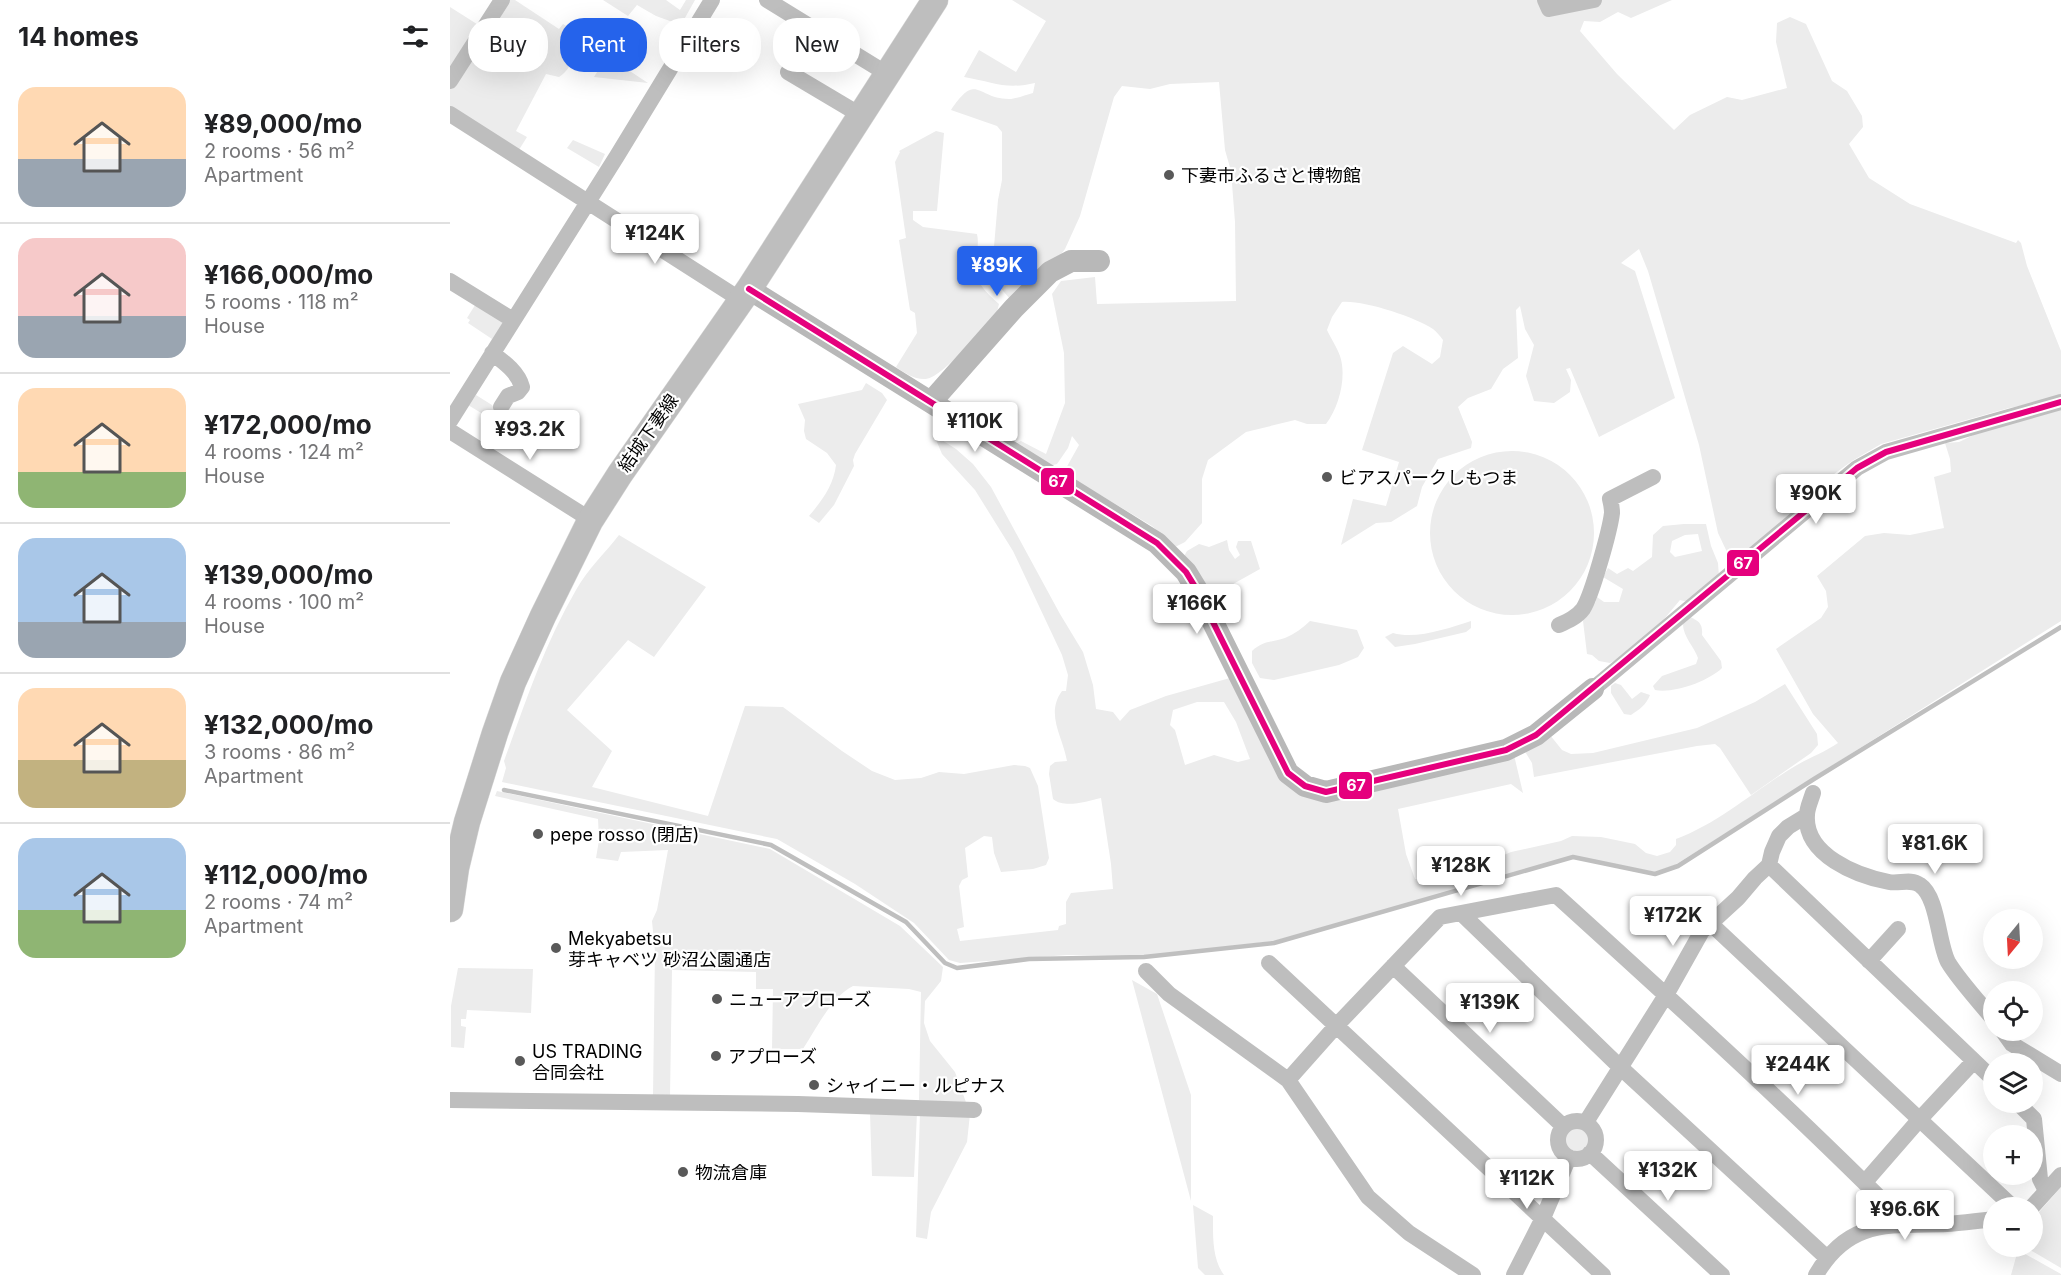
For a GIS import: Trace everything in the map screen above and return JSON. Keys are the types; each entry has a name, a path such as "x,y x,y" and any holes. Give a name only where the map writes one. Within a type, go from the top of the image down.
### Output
{"main road":[{"name":"結城下妻線","path":"450,909 456,868 459,820 495,733 513,682 557,586 591,520 620,474 745,294 935,0"}],"street":[{"path":"450,81 502,0"},
{"path":"450,421 712,0"},
{"path":"767,0 888,75"},
{"path":"1545,0 1549,9 1594,0"},
{"path":"788,72 862,116"},
{"path":"450,114 588,201 931,402 1157,543 1186,572 1197,590 1288,773 1305,786 1326,792 1506,750 1536,735 1857,468 1886,452 2061,402"},
{"path":"931,402 1014,308 1050,272 1071,261 1099,261"},
{"path":"450,281 513,320"},
{"path":"492,353 508,365 522,387 518,392 508,396 501,408"},
{"path":"450,430 591,520"},
{"path":"1559,625 1571,620 1583,609 1609,528 1612,511 1610,499 1653,477"},
{"path":"1813,793 1806,816 1817,847 1830,858 1857,874 1892,883 1907,880 1921,885 1929,898 1948,961 1983,1006"},
{"path":"1586,1122 1666,995 1702,931 1769,865 1779,836 1788,827 1806,816"},
{"path":"1769,865 1983,1070"},
{"path":"1288,1080 1440,917 1556,895 1865,1182 1906,1224"},
{"path":"1462,914 1620,1067 1826,1257"},
{"path":"1710,922 2002,1197"},
{"path":"1869,961 1898,928"},
{"path":"1269,963 1603,1275"},
{"path":"1393,966 1563,1126"},
{"path":"1146,971 1169,994 1288,1080 1368,1197 1409,1233 1473,1275"},
{"path":"2010,1041 2061,1074"},
{"path":"1865,1182 1974,1061"},
{"path":"450,1100 790,1104 974,1110"},
{"path":"2028,1113 2034,1119 2040,1179 2046,1191"},
{"path":"1574,1120 1586,1122 1591,1126 1596,1137 1594,1149 1590,1154 1580,1159 1564,1154 1558,1143 1563,1126 1574,1120"},
{"path":"1590,1154 1722,1275"},
{"path":"1514,1275 1543,1218 1569,1157"},
{"path":"2041,1197 2061,1175"},
{"path":"1816,1275 1826,1257 1851,1236 1887,1224 1948,1224 1983,1220"}],"shaded area":[{"path":"507,0 515,0 542,18 495,18"},
{"path":"603,0 666,0 680,10 686,0 695,0 685,18 662,18 637,5 628,16"},
{"path":"1012,0 1672,0 1631,18 1618,12 1600,22 1584,21 1580,31 1617,74 1674,130 1690,115 1727,97 1742,100 1787,88 1776,42 1777,23 1790,17 1806,24 1832,81 1847,91 1862,116 1863,127 1849,144 1869,178 1910,204 2016,243 2018,240 2021,243 2027,266 2061,351 2061,398 2009,408 1881,444 1830,477 1791,519 1746,554 1735,558 1727,552 1718,533 1699,445 1648,271 1639,249 1621,263 1635,271 1675,398 1599,437 1570,368 1566,369 1571,380 1570,392 1554,403 1534,401 1526,376 1534,345 1525,329 1520,306 1516,310 1518,358 1503,369 1491,389 1468,398 1458,407 1472,442 1471,448 1438,459 1422,487 1417,506 1391,522 1376,523 1341,545 1353,499 1386,506 1399,462 1362,450 1393,353 1403,346 1432,364 1440,357 1443,340 1425,324 1402,315 1375,306 1342,302 1327,330 1340,356 1343,373 1341,392 1331,417 1326,424 1307,424 1295,420 1246,432 1208,460 1202,479 1202,523 1185,542 1175,547 1152,526 1067,475 1065,470 1079,445 1072,436 1068,448 1057,464 1049,466 1015,444 1021,441 1046,454 1065,403 1064,353 1052,294 1061,281 1095,277 1097,304 1236,301 1235,222 1231,171 1225,150 1219,82 1170,84 1150,89 1122,86 1114,97 1080,216 1065,249 1053,265 1010,299 992,278 998,200 1002,180 1002,132 997,126 951,110 960,98 972,89 998,98 1009,99 1033,93 1035,83 1015,86 964,77 979,50 1016,72 1046,21"},
{"path":"450,7 468,18 468,45 450,74"},
{"path":"548,22 560,28 560,72 565,72 559,77 546,74 516,131 527,137 517,153 450,111 450,89 468,61 468,72 548,72"},
{"path":"597,72 631,72 648,83 594,77"},
{"path":"936,131 944,133 937,211 913,211 913,220 923,227 977,234 976,272 980,284 999,304 997,312 953,361 934,376 922,379 910,376 896,367 917,333 915,313 910,310 899,240 906,238 895,162 899,151"},
{"path":"573,140 605,154 599,167 567,148"},
{"path":"477,302 505,320 483,354 492,339 468,323 470,320 467,318"},
{"path":"866,383 882,393 887,400 855,454 854,466 834,505 819,523 809,516 827,492 836,465 827,453 806,439 805,420 798,404 862,390"},
{"path":"476,395 492,405 502,420 501,425 468,405"},
{"path":"2061,409 2061,621 1675,865 1655,872 1574,856 1274,941 1143,956 1067,955 960,963 949,960 914,923 855,884 777,839 502,782 506,768 504,761 536,674 555,631 580,583 619,535 706,587 654,657 628,640 567,710 612,751 592,787 708,816 745,706 783,707 872,771 895,780 921,778 939,772 964,774 1014,765 1030,768 1038,786 1049,858 1046,865 1033,869 1001,872 994,853 992,837 984,836 965,848 968,877 962,880 959,886 964,927 957,929 960,941 1058,930 1059,926 1066,924 1066,902 1071,893 1113,889 1101,798 1070,804 1053,799 1050,766 1055,762 1067,761 1055,717 1057,700 1062,691 1066,691 1068,675 1062,655 1013,551 975,490 942,454 934,435 956,449 973,464 991,487 1083,652 1093,685 1096,709 1113,712 1120,721 1130,710 1166,696 1230,678 1270,754 1276,773 1290,787 1514,755 1523,793 1511,784 1398,809 1406,854 1415,879 1427,881 1431,876 1446,870 1455,873 1462,866 1487,862 1511,852 1561,841 1572,836 1601,837 1635,844 1646,853 1657,856 1670,852 1676,845 1676,839 1708,824 1782,774 1838,743 1813,714 1776,649 1821,618 1828,607 1826,591 1817,576 1865,536 1884,533 1910,535 1944,528 1934,477 1951,472 1945,443 1959,442 1982,431","holes":["1197,702 1224,702 1236,722 1250,759 1238,762 1214,755 1185,765 1175,730 1170,725 1173,710"]},
{"path":"1512,451 1528,452 1543,457 1570,475 1588,502 1593,517 1593,549 1588,564 1570,591 1543,609 1528,614 1512,615 1496,614 1481,609 1454,591 1436,564 1431,549 1430,533 1431,517 1436,502 1454,475 1481,457 1496,452"},
{"path":"1706,524 1718,563 1719,577 1688,602 1680,600 1660,624 1625,655 1610,663 1599,661 1587,654 1583,621 1597,597 1604,602 1619,602 1623,589 1603,577 1608,568 1617,574 1628,568 1633,571 1652,557 1653,535 1663,526","holes":["1698,534 1702,551 1675,557 1670,552 1672,541 1685,535"]},
{"path":"1227,540 1229,550 1235,559 1240,555 1236,547 1238,541 1251,541 1260,569 1217,593 1209,588 1183,558 1187,551 1199,544 1209,547"},
{"path":"1690,617 1700,623 1702,635 1721,661 1722,668 1709,677 1681,688 1655,690 1653,686 1662,676 1696,664 1698,658 1683,629 1683,624"},
{"path":"1310,621 1357,630 1364,648 1358,657 1339,665 1274,680 1260,678 1252,663 1252,651 1264,643 1288,636"},
{"path":"1471,621 1471,628 1466,632 1415,644 1395,647 1385,637 1393,633 1422,634"},
{"path":"1615,683 1621,685 1632,699 1641,692 1650,695 1637,711 1631,715 1624,714 1611,693 1611,686"},
{"path":"1785,684 1817,734 1818,745 1811,753 1751,795 1715,744 1534,777 1532,763 1524,750 1550,735 1562,750 1571,754 1593,753 1697,728 1755,702"},
{"path":"497,791 770,849 900,926 943,967 941,981 925,1001 924,1023 930,1041 955,1072 967,1105 919,1100 921,992 909,989 853,986 831,1005 803,1049 772,1049 773,989 756,989 756,972 672,970 670,1097 653,1096 655,951 652,921 657,910 668,850 621,852 618,861 596,858 599,840 598,819 495,796"},
{"path":"458,968 533,969 531,1013 467,1010 466,1019 461,1019 461,1026 466,1027 464,1048 451,1047 451,1006"},
{"path":"1132,980 1157,994 1191,1095 1191,1201"},
{"path":"870,1113 917,1113 914,1177 872,1176"},
{"path":"920,1113 970,1114 967,1142 931,1212 927,1239 916,1237"},
{"path":"1577,1128 1586,1131 1589,1140 1586,1149 1577,1152 1568,1149 1565,1140 1568,1131"},
{"path":"2061,1187 2061,1268 2042,1257 2043,1208"},
{"path":"1193,1205 1213,1216 1215,1255 1224,1275 1205,1275 1198,1268"},
{"path":"2016,1257 2031,1257 2061,1274 2061,1275 2011,1275"}],"waterway":[{"path":"504,790 771,845 906,922 945,963 957,968 1029,959 1144,957 1274,943 1573,857 1655,874 1678,866 1814,779 2061,627"}],"transit line":[{"name":"67","path":"749,289 1157,543 1186,572 1197,590 1288,773 1305,786 1326,792 1506,750 1536,735 1857,468 1886,452 2061,402"}],"place":[{"name":"下妻市ふるさと博物館","path":"1169,175"},
{"name":"ビアスパークしもつま","path":"1327,477"},
{"name":"pepe rosso (閉店)","path":"538,834"},
{"name":"Mekyabetsu 芽キャベツ 砂沼公園通店","path":"556,948"},
{"name":"ニューアプローズ","path":"717,999"},
{"name":"アプローズ","path":"716,1056"},
{"name":"US TRADING 合同会社","path":"520,1061"},
{"name":"シャイニー・ルピナス","path":"814,1085"},
{"name":"物流倉庫","path":"683,1172"}]}
